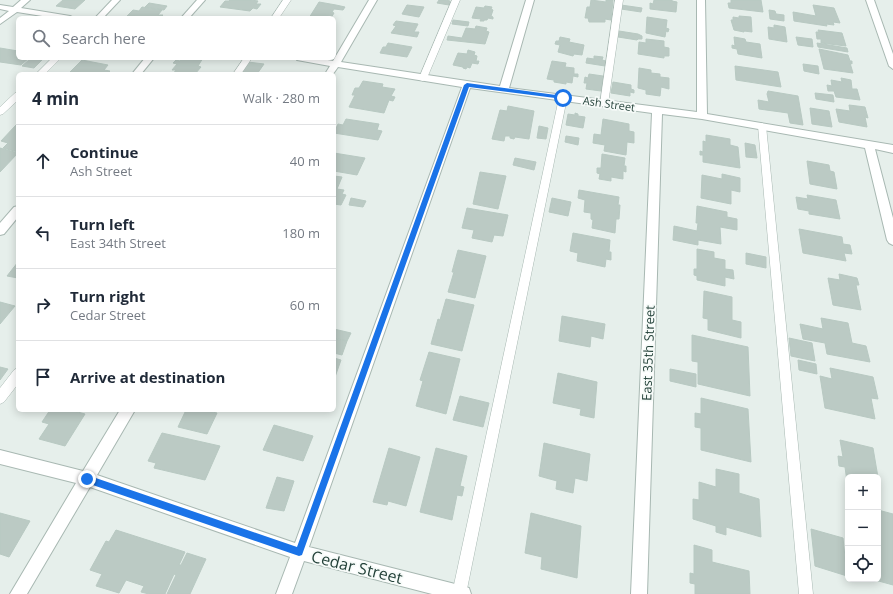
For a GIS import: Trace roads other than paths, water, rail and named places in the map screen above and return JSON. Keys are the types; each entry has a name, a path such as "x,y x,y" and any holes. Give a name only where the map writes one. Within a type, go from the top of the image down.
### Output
{"street":[{"path":"0,22 26,0"},
{"path":"101,16 116,0"},
{"path":"187,16 201,0"},
{"path":"330,72 374,0"},
{"path":"504,89 530,0"},
{"path":"701,0 702,116"},
{"path":"870,0 893,66"},
{"path":"0,7 58,16"},
{"path":"138,72 148,60"},
{"name":"Ash Street","path":"312,60 467,85 702,116 893,149"},
{"path":"284,594 467,85"},
{"name":"East 35th Street","path":"639,594 657,111"},
{"path":"869,144 893,240"},
{"path":"0,231 16,212"},
{"path":"18,594 127,412"},
{"name":"Cedar Street","path":"0,457 87,479 299,552 461,594"}],"lane":[{"path":"276,16 287,0"},
{"path":"423,78 456,0"},
{"path":"604,104 619,0"},
{"path":"42,72 55,60"},
{"path":"238,72 247,60"},
{"path":"0,112 16,97"},
{"path":"461,594 563,98"},
{"path":"762,126 806,594"},
{"path":"0,398 16,377"}]}
